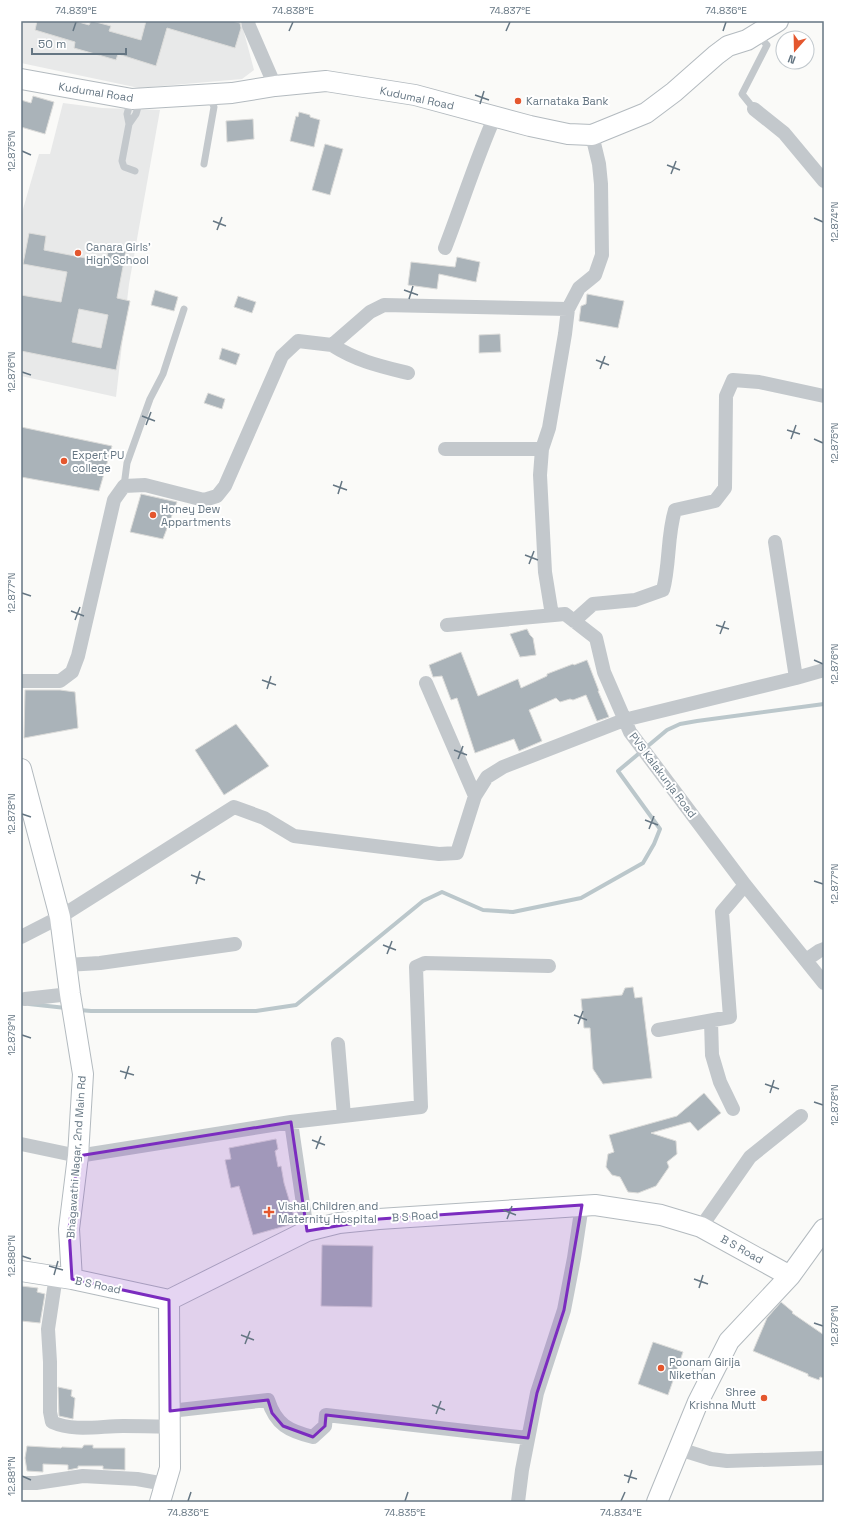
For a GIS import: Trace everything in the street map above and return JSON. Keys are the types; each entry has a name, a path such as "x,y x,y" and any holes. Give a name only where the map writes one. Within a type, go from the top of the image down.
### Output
{"street":[{"path":"248,21 275,86"},
{"name":"Kudumal Road","path":"21,79 136,98 210,95 326,81 415,95 530,126 568,134 592,135 646,113 674,92 728,46 748,40 778,21"},
{"path":"754,109 784,133 824,181"},
{"path":"445,248 495,116"},
{"path":"552,615 545,572 540,460 549,428 568,309 579,288 595,275 602,255 602,184 592,135"},
{"path":"332,345 370,312 384,305 568,309"},
{"path":"21,681 60,681 72,672 78,656 114,500 124,486 145,485 204,500 217,496 225,486 282,356 298,341 332,345 348,355 361,360 408,373"},
{"path":"574,621 592,604 635,600 663,590 667,578 670,524 675,510 715,501 724,488 726,396 733,380 759,382 824,396"},
{"path":"444,449 542,449"},
{"path":"775,542 796,678"},
{"name":"PVS Kalakunja Road","path":"447,625 565,614 596,638 604,672 627,726 745,885 824,983"},
{"path":"21,937 60,917 234,807 264,818 294,836 439,854 457,853 475,796 487,776 503,767 627,726 824,670"},
{"path":"426,683 475,796"},
{"name":"Bhagavathi Nagar, 2nd Main Rd","path":"21,769 60,917 83,1074 78,1156 64,1277"},
{"path":"658,1030 730,1017 722,912 745,885"},
{"path":"66,965 100,963 235,944"},
{"path":"806,960 824,949"},
{"path":"21,1144 78,1156 291,1122 421,1107 416,967 425,963 549,966"},
{"path":"26,999 71,997"},
{"path":"711,1021 712,1055 720,1082 733,1109"},
{"path":"338,1044 344,1116"},
{"path":"701,1227 750,1157 801,1116"},
{"path":"291,1122 307,1231"},
{"path":"518,1502 522,1470 537,1392 564,1310 582,1205"},
{"name":"B S Road","path":"21,1271 64,1277 170,1300 307,1231 340,1223 379,1219 595,1205 661,1215 701,1227 790,1276"},
{"path":"657,1502 698,1402 729,1341 790,1276 824,1229"},
{"path":"64,1277 48,1329 50,1362 50,1412 52,1422 58,1425 80,1428 123,1426 170,1419 268,1400 272,1413 283,1426 303,1434 313,1436 325,1426 326,1415 528,1438"},
{"path":"21,1483 36,1483 83,1476 137,1479 162,1493 170,1468 170,1300"},
{"path":"679,1449 711,1459 727,1461 824,1458"}],"lane":[{"path":"754,109 742,94 766,45 757,33"},
{"path":"204,164 214,107 210,95"},
{"path":"135,171 124,167 122,161 129,124 136,114 136,98"},
{"path":"124,486 127,463 150,399 163,374 184,309"}],"highlighted area":[{"path":"291,1122 307,1231 379,1219 582,1205 564,1310 537,1393 528,1438 326,1415 325,1426 313,1437 283,1426 272,1413 268,1400 170,1411 169,1300 72,1279 69,1229 78,1156"}],"shaded area":[{"path":"21,21 241,21 254,70 242,79 139,88 21,63"},
{"name":"Canara Girls' High School","path":"63,103 102,108 160,110 129,284 116,397 21,376 21,221 39,154 50,154"}],"building":[{"path":"37,21 75,21 89,25 92,21 111,26 109,31 141,40 146,21 232,21 240,23 241,28 235,48 167,28 156,66 118,54 116,60 74,48 75,42 35,30"},
{"path":"33,96 54,102 45,134 21,127 21,100 31,103"},
{"path":"299,112 320,120 314,147 290,141 296,116 298,117"},
{"path":"253,119 254,139 227,142 226,121"},
{"path":"325,144 343,149 330,195 312,190"},
{"path":"29,233 46,236 44,250 106,262 109,247 126,251 117,298 130,301 116,370 21,351 21,295 61,302 67,272 23,264","holes":["79,309 108,315 101,348 72,342"]},
{"path":"457,257 480,262 476,282 439,274 437,289 408,285 411,262 455,267"},
{"path":"155,290 178,297 174,311 151,305"},
{"path":"587,294 624,301 618,328 579,321 581,306 586,304"},
{"path":"238,296 256,302 252,313 234,307"},
{"path":"500,334 501,352 479,353 479,335"},
{"path":"222,348 240,354 236,365 219,359"},
{"path":"208,393 225,399 222,409 204,403"},
{"name":"Expert PU college","path":"21,427 112,446 99,491 21,477"},
{"name":"Honey Dew Appartments","path":"141,494 177,502 163,539 130,532"},
{"path":"527,629 533,638 536,655 520,657 510,634"},
{"path":"461,652 478,696 518,679 521,688 547,676 547,674 587,660 609,717 597,721 586,695 573,700 570,699 560,702 556,698 529,710 542,741 519,751 514,739 475,753 457,698 451,700 442,676 433,677 429,665"},
{"path":"25,690 60,690 75,692 78,728 24,738"},
{"path":"236,724 269,766 224,795 195,750"},
{"path":"633,987 635,998 642,997 652,1078 603,1084 593,1069 590,1028 584,1028 581,999 622,995 625,988"},
{"path":"704,1093 721,1113 698,1131 690,1122 651,1133 676,1141 677,1154 667,1162 669,1167 656,1186 638,1193 628,1192 620,1177 612,1175 606,1167 608,1154 614,1152 609,1135 677,1116"},
{"path":"276,1139 278,1149 275,1151 278,1167 281,1166 284,1183 296,1223 253,1235 239,1186 231,1188 225,1160 231,1159 229,1148"},
{"path":"322,1245 373,1246 372,1307 321,1306"},
{"path":"21,1286 38,1288 37,1292 45,1294 40,1323 21,1321"},
{"path":"781,1302 793,1312 792,1313 824,1335 824,1378 820,1377 819,1380 808,1376 808,1374 753,1351 767,1318"},
{"name":"Poonam Girija Nikethan","path":"653,1342 683,1352 668,1395 638,1384"},
{"path":"58,1387 72,1390 71,1396 75,1398 73,1419 59,1416"},
{"path":"84,1445 93,1445 93,1448 125,1448 125,1470 103,1469 103,1466 78,1466 78,1468 68,1470 68,1465 43,1464 43,1472 27,1471 25,1458 27,1446 82,1448"}],"waterway":[{"path":"79,1010 256,1011 296,1005 423,901 442,892 483,910 513,912 581,898 643,863 654,844 660,829 618,771 667,730 680,724 697,721 824,704"},
{"path":"29,1004 66,1008"}],"place":[{"name":"Karnataka Bank","path":"518,101"},
{"name":"Canara Girls' High School","path":"78,253"},
{"name":"Expert PU college","path":"64,461"},
{"name":"Honey Dew Appartments","path":"153,515"},
{"name":"Vishal Children and Maternity Hospital","path":"269,1212"},
{"name":"Poonam Girija Nikethan","path":"661,1368"},
{"name":"Shree Krishna Mutt","path":"764,1398"}]}
